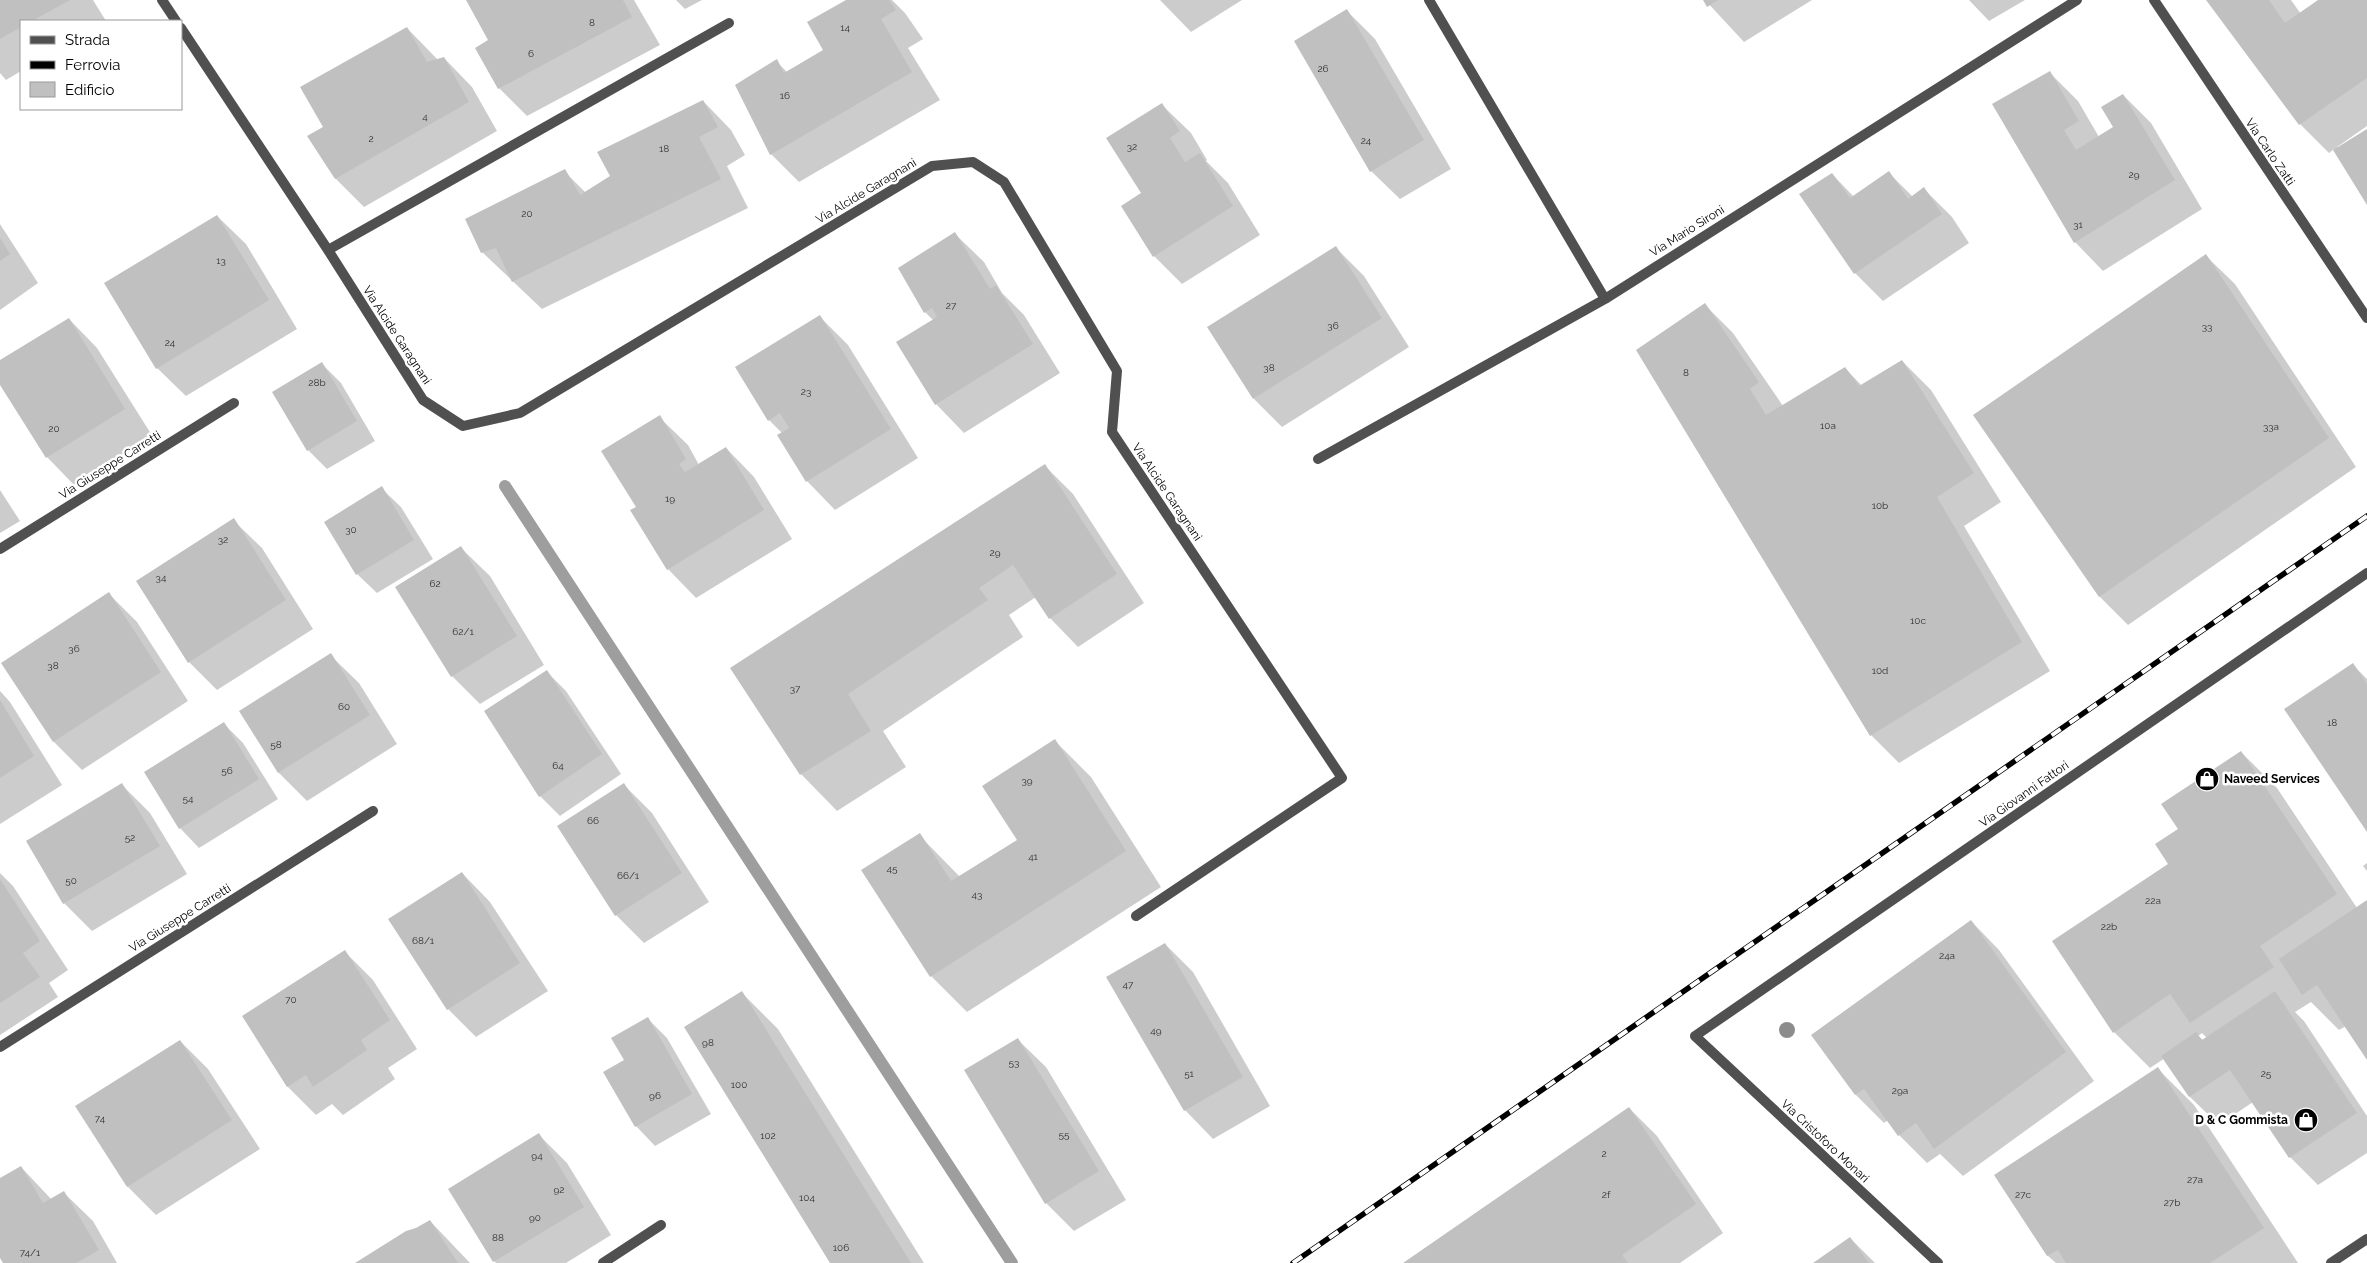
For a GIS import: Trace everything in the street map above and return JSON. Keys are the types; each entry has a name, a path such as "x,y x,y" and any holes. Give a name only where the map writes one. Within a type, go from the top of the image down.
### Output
{"street":[{"path":"162,0 175,20"},
{"path":"1429,0 1605,299"},
{"name":"Via Mario Sironi","path":"1318,459 1605,299 2077,0"},
{"name":"Via Carlo Zatti","path":"2154,0 2367,318"},
{"path":"328,250 729,23"},
{"name":"Via Alcide Garagnani","path":"182,30 328,250 424,400 464,426 520,413 932,166 973,162 1004,182 1117,371 1112,432 1342,778 1136,916"},
{"name":"Via Giuseppe Carretti","path":"0,549 234,403"},
{"name":"Via Giovanni Fattori","path":"1695,1036 2367,573"},
{"name":"Via Giuseppe Carretti","path":"0,1046 373,811"},
{"name":"Via Cristoforo Monari","path":"1695,1036 1938,1263"},
{"path":"603,1263 661,1225"},
{"path":"2331,1263 2367,1239"}],"building":[{"path":"0,0 70,0 34,20 20,20 20,28 0,39"},
{"path":"466,0 623,0 632,17 498,89 475,48 488,40"},
{"path":"846,0 889,0 896,10 881,19 912,72 770,155 735,85 777,59 784,73 823,50 807,22"},
{"path":"1703,0 1718,0 1707,7"},
{"path":"2206,0 2269,0 2285,23 2318,0 2367,0 2367,78 2299,125"},
{"path":"1347,9 1424,140 1370,172 1294,41"},
{"path":"407,27 427,62 444,57 469,102 335,179 307,136 323,127 300,87"},
{"path":"2050,71 2079,121 2064,130 2076,150 2113,127 2101,107 2123,94 2175,180 2074,243 1992,104"},
{"path":"703,100 718,127 699,137 721,179 512,282 496,248 481,253 465,219 565,169 580,195 610,176 597,152"},
{"path":"1162,103 1180,131 1170,138 1185,162 1200,153 1233,206 1153,257 1121,206 1141,193 1106,138"},
{"path":"2367,129 2367,205 2333,150"},
{"path":"1889,171 1908,199 1924,187 1942,214 1854,274 1799,194 1832,173 1850,198"},
{"path":"217,215 269,300 156,369 104,283"},
{"path":"955,232 990,289 996,285 1033,344 935,405 896,342 937,317 932,308 924,313 898,268"},
{"path":"0,238 10,254 0,261"},
{"path":"1336,246 1382,318 1253,399 1207,327"},
{"path":"2206,254 2329,438 2099,597 1973,415"},
{"path":"1705,303 1759,382 1750,389 1766,415 1845,367 1859,386 1902,360 1974,473 1937,497 2022,642 1870,736 1636,350"},
{"path":"820,315 891,429 806,482 777,435 789,428 780,413 768,421 735,367"},
{"path":"69,318 125,409 46,458 0,385 0,360"},
{"path":"322,362 357,421 307,451 272,392"},
{"path":"660,415 686,459 679,464 685,472 726,447 764,510 667,570 630,510 636,507 601,451"},
{"path":"1045,464 1117,574 1049,619 1013,565 979,588 988,600 848,694 871,731 800,775 730,668"},
{"path":"382,486 414,540 356,575 324,522"},
{"path":"234,518 286,600 188,663 136,581"},
{"path":"461,546 517,636 451,677 395,587"},
{"path":"109,592 161,672 53,742 1,663"},
{"path":"331,653 370,715 278,773 239,711"},
{"path":"2353,663 2367,684 2367,832 2284,709"},
{"path":"547,670 602,754 539,797 484,711"},
{"path":"0,700 34,756 0,778"},
{"path":"224,722 259,779 179,829 144,772"},
{"path":"1055,739 1126,851 930,977 861,870 920,833 951,881 1017,840 982,786"},
{"path":"2241,751 2337,894 2260,946 2274,967 2190,1023 2170,994 2113,1033 2052,941 2168,864 2155,844 2178,829 2161,804"},
{"path":"122,783 160,846 63,904 26,841"},
{"path":"624,783 682,873 615,916 557,826"},
{"path":"462,872 520,963 447,1010 388,919"},
{"path":"0,879 40,941 23,953 40,977 0,1003"},
{"path":"2367,900 2367,1060 2317,985 2302,995 2279,959"},
{"path":"1971,920 2066,1052 1934,1149 1916,1123 1898,1136 1864,1089 1855,1095 1811,1035"},
{"path":"1165,943 1243,1077 1184,1111 1106,977"},
{"path":"345,950 390,1020 361,1040 367,1050 313,1087 306,1075 287,1087 242,1016"},
{"path":"742,991 911,1263 830,1263 684,1027"},
{"path":"2275,991 2357,1113 2289,1158 2230,1070 2189,1097 2161,1056 2196,1032 2202,1040"},
{"path":"648,1017 692,1094 635,1127 603,1072 624,1060 611,1038"},
{"path":"1018,1038 1099,1171 1045,1204 964,1070"},
{"path":"180,1040 232,1120 127,1187 75,1106"},
{"path":"2158,1067 2264,1228 2210,1263 2066,1263 2058,1250 2047,1256 1994,1175"},
{"path":"1629,1107 1696,1204 1622,1255 1628,1263 1403,1263"},
{"path":"539,1133 584,1207 493,1262 448,1189"},
{"path":"21,1166 43,1203 64,1191 99,1250 76,1263 3,1263 0,1258 0,1178"},
{"path":"430,1220 458,1263 355,1263 406,1231"},
{"path":"1850,1237 1869,1263 1813,1263"}],"waterway":[{"path":"505,486 1012,1263"}],"railway":[{"path":"1293,1263 2367,516"}],"place":[{"name":"Naveed Services","path":"2207,779"},
{"name":"D & C Gommista","path":"2306,1120"}]}
